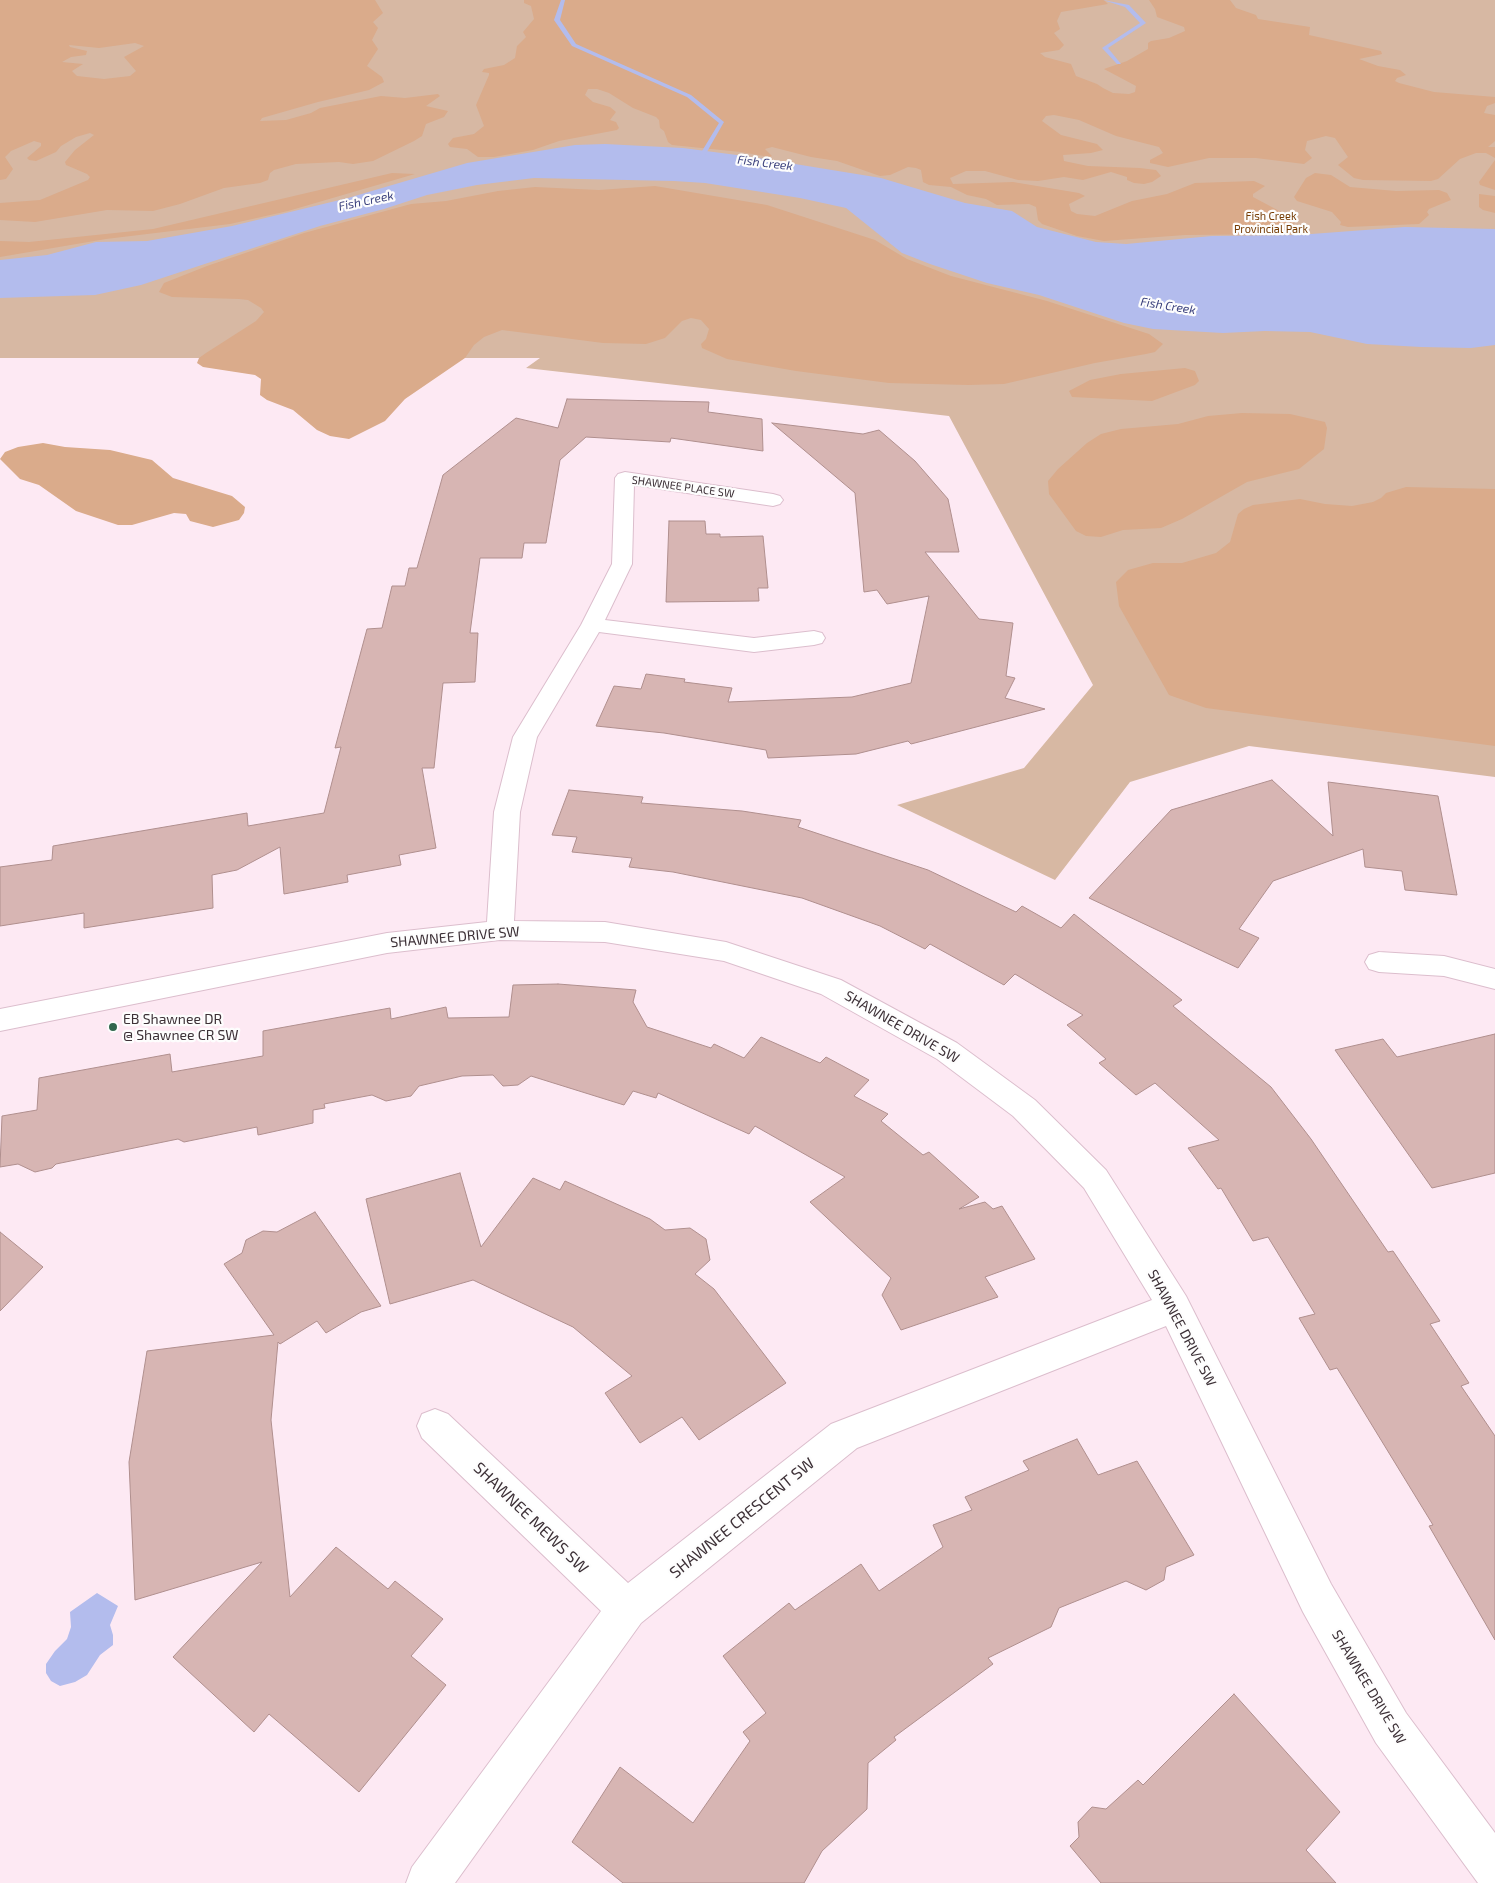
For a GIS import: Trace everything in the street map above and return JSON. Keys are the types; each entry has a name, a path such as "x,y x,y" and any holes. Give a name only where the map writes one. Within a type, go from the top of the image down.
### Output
{"street":[{"name":"SHAWNEE PLACE SW","path":"500,930 507,812 525,737 592,624 622,564 625,478 773,500"},
{"path":"592,624 754,645 814,638"},
{"name":"SHAWNEE DRIVE SW","path":"0,1020 387,943 500,930 605,932 726,952 831,987 947,1051 1024,1108 1096,1179 1174,1307 1317,1598 1381,1711 1391,1728 1495,1870"},
{"path":"1378,962 1444,966 1495,979"},
{"name":"SHAWNEE CRESCENT SW","path":"428,1883 627,1610 844,1436 1174,1307"},
{"name":"SHAWNEE MEWS SW","path":"435,1426 627,1610"}],"green space":[{"name":"Fish Creek Provincial Park","path":"0,0 1495,0 1495,777 1249,746 1130,782 1055,880 897,805 1024,768 1093,685 949,416 526,368 540,358 0,358"},
{"path":"0,0 375,0 383,13 373,22 378,28 372,40 378,49 367,66 382,77 384,82 369,90 318,102 262,118 260,121 286,120 311,113 320,108 381,96 405,98 438,94 440,96 426,106 448,111 444,117 426,124 422,136 373,161 353,164 339,162 296,164 274,170 270,173 268,180 260,183 224,188 180,204 153,211 107,210 35,222 0,220 0,203 40,200 88,180 90,177 87,174 66,165 65,162 75,150 94,135 90,133 76,137 61,146 56,152 36,161 27,158 41,146 41,143 34,141 11,151 5,157 13,169 6,179 0,180","holes":["135,43 144,46 124,57 136,71 130,76 104,79 77,76 72,71 83,64 62,62 71,57 86,55 87,51 70,47 69,45 99,48"]},
{"path":"524,0 1104,0 1108,4 1061,12 1057,21 1060,29 1054,33 1064,45 1059,50 1040,53 1045,57 1071,64 1076,76 1113,93 1129,94 1135,92 1136,86 1104,69 1127,61 1148,49 1148,43 1151,41 1169,38 1185,31 1184,27 1157,17 1155,9 1149,0 1230,0 1236,8 1256,15 1258,19 1310,27 1309,35 1381,51 1382,54 1359,59 1378,66 1400,70 1406,75 1397,78 1395,81 1399,83 1434,92 1495,97 1495,103 1487,106 1484,113 1495,115 1495,141 1488,147 1495,147 1495,158 1486,153 1476,153 1460,159 1438,179 1431,181 1363,180 1354,178 1338,165 1348,157 1335,138 1326,136 1307,141 1305,150 1312,158 1304,164 1256,158 1209,158 1168,167 1150,163 1150,160 1163,153 1159,147 1116,136 1079,120 1054,115 1046,116 1042,121 1061,135 1097,144 1103,150 1063,155 1064,161 1088,166 1156,170 1161,176 1152,182 1144,184 1134,183 1127,180 1127,177 1111,172 1083,180 1064,177 1038,181 1018,180 985,171 966,171 950,178 953,184 1013,182 1079,193 1085,196 1069,204 1071,211 1077,214 1095,216 1132,201 1167,194 1195,183 1254,181 1265,186 1253,194 1253,197 1283,213 1303,232 1295,234 1185,235 1104,241 1077,236 1042,224 1038,220 1036,207 1029,204 997,205 986,199 967,195 951,187 929,185 923,182 921,170 916,168 908,167 890,175 880,176 837,161 811,157 772,147 765,149 772,156 769,157 741,152 672,145 668,142 664,131 660,128 659,120 656,117 633,108 609,93 597,89 588,89 585,95 593,102 610,107 616,112 610,120 616,122 619,128 617,130 559,141 533,150 494,157 478,157 467,149 450,147 448,144 453,138 474,134 484,126 476,105 489,75 489,73 482,72 484,69 504,65 515,58 517,46 526,37 523,32 534,19 531,6 524,3"},
{"path":"1495,160 1495,190 1480,185 1479,182"},
{"path":"392,173 415,174 288,211 230,224 106,239 0,257 0,241 29,242 153,229"},
{"path":"1315,173 1331,175 1350,187 1396,191 1439,190 1447,193 1451,200 1429,209 1427,212 1429,215 1419,224 1348,227 1340,225 1341,222 1332,212 1297,201 1294,197 1306,178"},
{"path":"655,186 767,205 875,240 907,259 951,276 1047,301 1149,334 1163,344 1155,352 1095,363 1004,384 968,385 889,383 796,371 727,359 702,348 701,344 706,339 709,329 701,320 691,318 682,321 665,338 646,344 603,343 502,330 484,337 474,345 465,358 405,399 385,421 349,439 330,436 317,430 293,410 267,400 260,395 261,379 255,375 203,367 197,363 199,358 206,353 256,321 264,312 261,308 248,300 172,297 159,292 164,283 207,266 304,233 411,204 446,201 498,191 535,187 599,190"},
{"path":"1479,194 1495,196 1495,213 1479,207"},
{"path":"1185,368 1195,371 1199,381 1195,385 1152,401 1072,397 1069,391 1090,380 1121,374"},
{"path":"1242,413 1290,414 1325,422 1327,428 1324,449 1299,469 1247,482 1182,519 1161,528 1123,530 1101,537 1086,536 1076,531 1049,494 1048,481 1058,469 1087,443 1101,434 1121,429 1178,424 1208,416"},
{"path":"43,443 65,447 110,450 152,460 173,478 232,496 245,507 244,513 239,520 213,527 190,521 186,514 174,513 132,525 118,525 76,511 39,485 20,479 0,459 5,452 18,447"},
{"path":"1406,487 1495,489 1495,746 1206,708 1169,695 1119,606 1116,582 1128,570 1153,563 1182,563 1216,553 1230,542 1238,514 1253,505 1300,499 1325,504 1352,506 1373,502 1386,493"}],"water":[{"name":"Fish Creek","path":"605,144 683,148 881,178 965,203 1012,211 1037,227 1096,242 1126,244 1212,236 1298,235 1405,227 1495,229 1495,345 1471,348 1421,347 1367,344 1310,332 1265,331 1223,333 1153,329 1124,323 1039,295 987,283 902,253 846,208 800,198 705,183 674,181 534,178 477,185 427,195 320,226 141,285 95,295 0,298 0,260 47,255 96,242 147,241 232,226 348,198 467,163 575,145"},
{"path":"97,1593 118,1606 110,1625 113,1645 100,1655 87,1675 75,1682 60,1686 51,1681 46,1673 46,1664 67,1639 71,1627 70,1612"}],"building":[{"path":"567,399 709,402 708,412 762,419 763,451 671,438 670,442 586,437 560,460 546,543 524,543 522,558 480,558 470,633 478,633 475,682 443,683 434,768 422,768 436,848 399,855 401,865 347,875 348,882 284,894 280,847 237,870 212,875 213,908 84,928 84,913 0,926 0,867 52,860 53,846 247,813 248,826 324,813 341,747 335,748 367,629 382,628 392,586 405,586 409,568 417,568 443,475 516,418 558,428"},
{"path":"772,423 863,434 879,430 915,461 948,499 959,552 925,552 979,619 1013,623 1006,676 1015,678 1005,698 1045,709 911,744 908,741 856,754 768,758 766,750 664,733 596,726 614,686 641,689 646,674 685,679 684,682 732,688 728,702 852,697 911,683 929,596 887,604 877,590 864,592 855,493"},
{"path":"669,521 705,521 706,534 720,534 720,537 763,536 768,588 758,588 759,601 666,602"},
{"path":"1272,780 1333,836 1328,782 1438,796 1457,895 1405,890 1402,871 1365,867 1363,849 1273,881 1239,929 1259,938 1238,968 1089,898 1171,810"},
{"path":"569,790 643,797 641,803 742,811 801,820 798,827 928,870 1016,912 1022,906 1061,928 1074,914 1182,1000 1173,1006 1271,1087 1311,1139 1388,1252 1393,1251 1440,1321 1430,1324 1469,1383 1461,1386 1495,1436 1495,1640 1429,1526 1433,1525 1337,1368 1330,1370 1299,1318 1315,1314 1268,1237 1253,1241 1221,1188 1218,1189 1188,1148 1219,1140 1155,1083 1136,1095 1099,1063 1106,1059 1067,1025 1083,1015 1015,974 1004,985 930,944 925,949 880,926 802,898 673,872 629,867 632,858 572,852 577,837 552,835"},
{"path":"558,984 636,990 633,1002 647,1027 711,1048 714,1044 744,1058 761,1037 820,1063 826,1057 869,1080 854,1096 888,1114 881,1121 923,1155 929,1152 979,1197 959,1209 985,1202 993,1209 1002,1206 1035,1259 985,1277 998,1297 901,1330 882,1295 891,1278 810,1202 845,1177 755,1126 749,1134 658,1093 656,1098 633,1091 624,1105 531,1076 518,1085 503,1086 493,1075 462,1076 419,1086 411,1096 386,1101 372,1095 324,1104 325,1108 313,1110 313,1123 258,1135 257,1127 184,1142 178,1139 56,1164 52,1168 35,1172 18,1164 0,1167 2,1116 37,1110 39,1078 170,1054 172,1072 263,1056 263,1031 390,1008 391,1019 446,1007 448,1018 509,1017 513,985"},
{"path":"1495,1034 1495,1173 1432,1188 1335,1050 1383,1039 1397,1057"},
{"path":"460,1173 481,1247 533,1178 560,1190 565,1181 650,1219 665,1230 690,1228 706,1239 710,1260 695,1274 714,1289 786,1383 699,1440 682,1417 640,1443 605,1393 632,1376 573,1327 473,1280 390,1304 366,1199"},
{"path":"315,1212 381,1306 361,1312 326,1333 317,1321 280,1344 278,1342 271,1420 290,1597 336,1547 388,1589 395,1581 443,1619 411,1656 446,1685 359,1792 269,1714 254,1732 173,1657 262,1562 135,1600 129,1462 147,1351 274,1335 224,1264 242,1253 246,1240 263,1231 277,1232"},
{"path":"0,1232 43,1267 0,1311"},
{"path":"1077,1439 1098,1475 1137,1461 1194,1555 1166,1567 1164,1580 1146,1590 1126,1581 1059,1608 1051,1627 988,1658 993,1664 894,1737 896,1740 868,1763 867,1809 822,1851 804,1883 623,1883 572,1842 620,1767 693,1823 750,1741 743,1732 766,1713 723,1656 789,1603 795,1610 861,1564 879,1591 943,1547 933,1525 972,1510 965,1497 1029,1470 1023,1461"},
{"path":"1234,1694 1340,1812 1306,1850 1336,1883 1101,1883 1070,1846 1079,1837 1078,1822 1092,1807 1106,1809 1138,1780 1143,1785"}],"waterway":[{"path":"563,0 557,20 574,45 689,96 722,123 702,156"},
{"path":"1105,0 1127,6 1143,23 1105,48 1119,63"}],"place":[{"name":"EB Shawnee DR @ Shawnee CR SW","path":"113,1027"}]}
